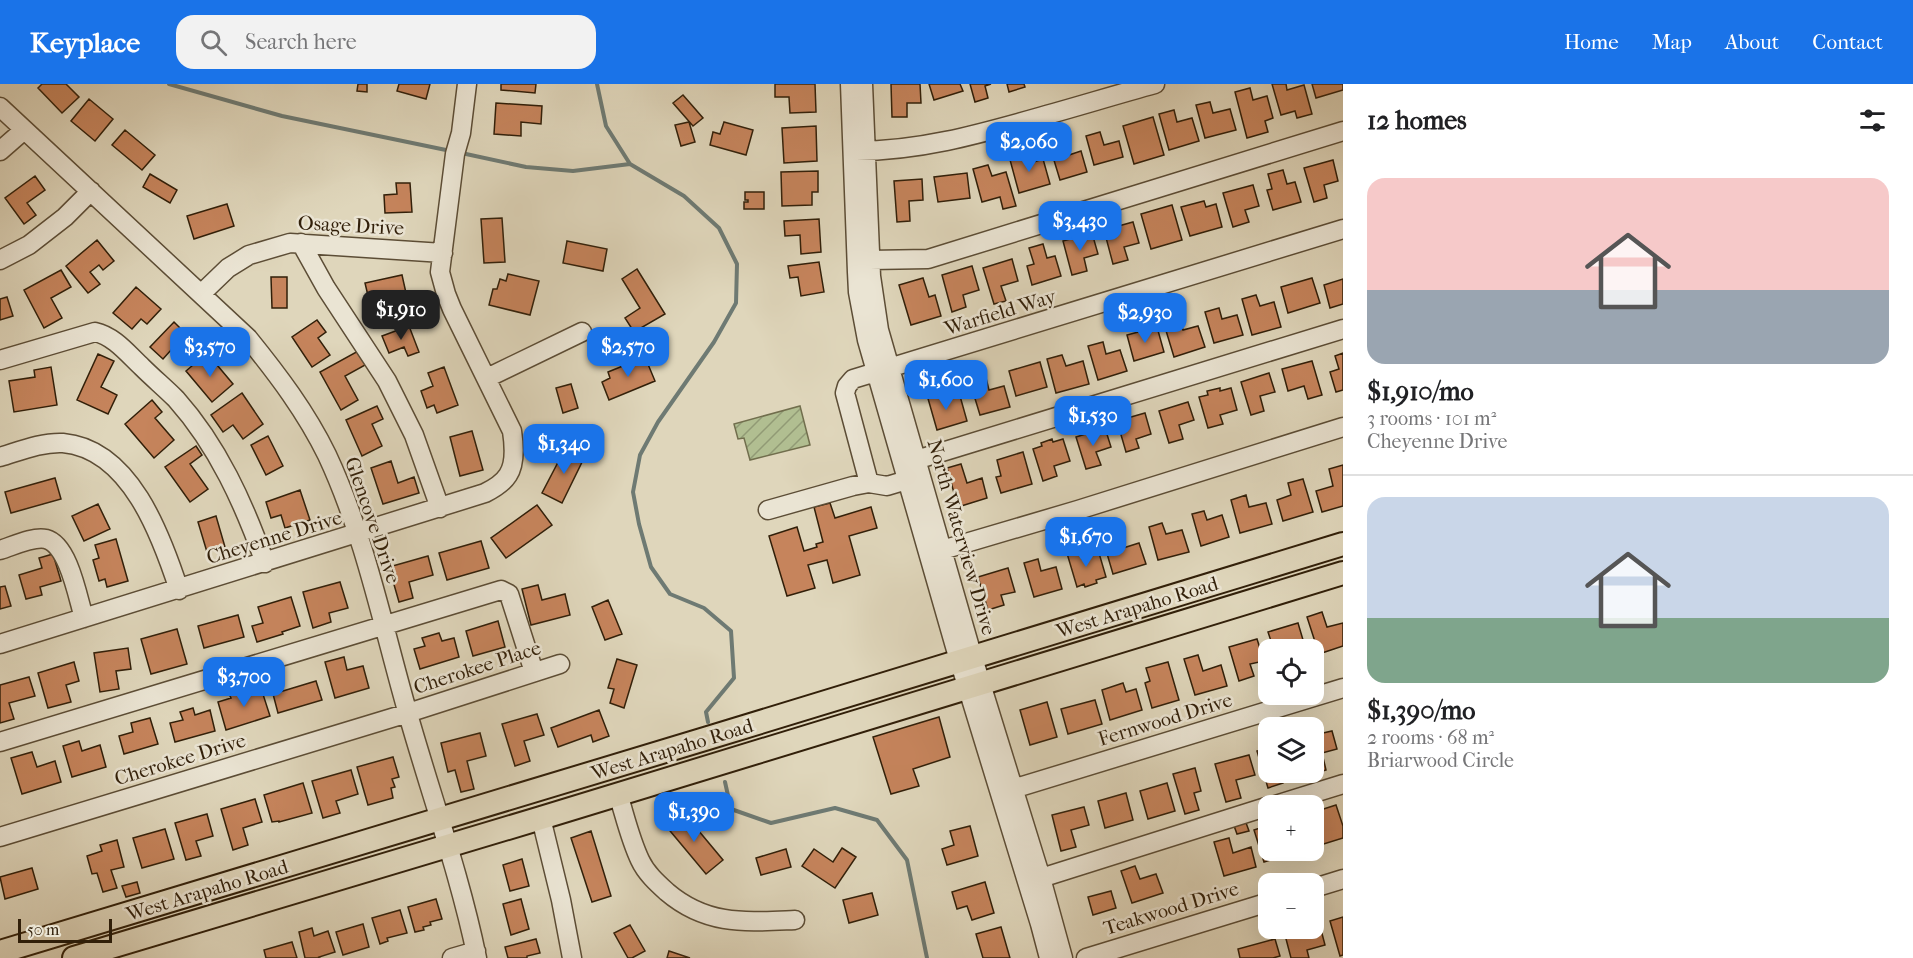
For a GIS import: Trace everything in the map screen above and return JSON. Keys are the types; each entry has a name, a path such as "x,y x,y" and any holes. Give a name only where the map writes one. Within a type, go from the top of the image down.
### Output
{"main road":[{"name":"West Arapaho Road","path":"0,952 1343,544"},
{"name":"West Arapaho Road","path":"74,958 1343,573"},
{"path":"618,794 618,779 622,776 683,756 704,740"}],"street":[{"name":"Cheyenne Drive","path":"0,644 485,493 509,474 514,443 512,431 446,294 440,272 467,84"},
{"name":"North Waterview Drive","path":"850,84 859,151 873,300 883,371 907,480 935,552"},
{"name":"North Waterview Drive","path":"863,84 859,151 858,292 867,340 883,371 916,460 935,552 1007,791 1049,958"},
{"path":"859,151 897,150 937,144 1155,84"},
{"name":"Glencove Drive","path":"0,107 248,338 297,403 330,463 357,534 439,820 467,908 476,954"},
{"path":"0,151 24,130"},
{"path":"870,260 928,259 1343,131"},
{"path":"0,260 29,245 65,217 91,191"},
{"name":"Warfield Way","path":"869,483 845,393 853,379 1343,230"},
{"name":"Osage Drive","path":"201,294 228,268 249,255 271,248 301,243 442,253"},
{"path":"301,243 326,288 387,381 414,435 440,508"},
{"path":"916,460 1343,329"},
{"path":"0,360 96,332 103,333 118,344 174,397 206,437 233,485 265,563"},
{"path":"487,378 582,332"},
{"path":"935,552 1343,427"},
{"path":"0,457 43,444 63,443 87,449 107,460 118,470 137,495 154,525 168,555 178,590"},
{"path":"768,510 854,486 869,483 887,486 907,480"},
{"path":"0,550 30,541 45,539 51,541 65,557 84,618"},
{"path":"0,742 501,590 509,594 534,672"},
{"name":"Cherokee Place","path":"408,713 560,664"},
{"name":"Fernwood Drive","path":"1007,791 1343,688"},
{"name":"Cherokee Drive","path":"0,837 408,713"},
{"path":"1306,795 1343,784"},
{"name":"North Waterview Drive","path":"1007,791 1041,878 1063,958"},
{"path":"618,794 641,862 656,883 679,902 722,920 752,922 795,920"},
{"path":"1041,878 1258,810"},
{"path":"541,818 572,958"},
{"path":"1324,885 1343,879"},
{"name":"Teakwood Drive","path":"1086,958 1258,905"},
{"path":"452,958 476,954"}],"green space":[{"path":"800,406 810,445 750,460 744,438 738,439 734,424"}],"building":[{"path":"42,84 66,84 79,97 62,113 38,88"},
{"path":"358,84 367,84 367,92 357,91"},
{"path":"399,84 430,84 426,99 397,91"},
{"path":"501,84 536,84 535,93 501,90"},
{"path":"775,84 815,84 816,112 790,113 789,97 775,97"},
{"path":"891,84 920,84 921,103 907,103 907,117 892,117"},
{"path":"929,84 960,84 963,91 934,100"},
{"path":"970,84 991,84 985,86 988,98 975,102"},
{"path":"1007,84 1024,84 1025,87 1009,92"},
{"path":"1272,84 1286,84 1287,90 1304,85 1312,114 1297,118 1295,111 1281,115"},
{"path":"1312,84 1343,84 1343,90 1316,98"},
{"path":"1250,88 1253,100 1267,96 1273,118 1265,121 1268,132 1247,138 1235,92"},
{"path":"683,95 703,118 693,126 673,103"},
{"path":"89,99 113,119 95,141 71,121"},
{"path":"1210,102 1213,113 1230,109 1236,130 1205,138 1196,105"},
{"path":"496,103 542,106 541,124 521,122 521,136 494,134"},
{"path":"1174,110 1177,122 1192,118 1199,141 1169,150 1159,114"},
{"path":"1153,117 1164,155 1134,164 1123,126"},
{"path":"689,122 695,142 681,146 675,125"},
{"path":"724,122 753,130 746,155 710,145 713,132 720,134"},
{"path":"816,126 817,161 784,163 782,128"},
{"path":"125,130 155,155 142,170 112,145"},
{"path":"1100,132 1104,145 1119,141 1123,157 1094,165 1086,136"},
{"path":"1062,144 1066,156 1081,151 1087,172 1060,180 1050,147"},
{"path":"1023,152 1027,164 1043,159 1050,184 1019,193 1009,156"},
{"path":"1333,160 1338,181 1324,185 1327,198 1314,202 1304,168"},
{"path":"988,165 992,176 1006,172 1016,206 1003,209 1000,197 982,202 973,169"},
{"path":"1283,170 1287,184 1295,182 1301,202 1273,210 1267,190 1272,189 1268,174"},
{"path":"818,171 818,192 812,192 812,205 782,206 781,172"},
{"path":"967,173 970,198 938,202 934,177"},
{"path":"150,174 177,190 170,203 143,187"},
{"path":"35,176 45,190 27,203 36,215 24,224 5,198"},
{"path":"922,179 923,200 909,201 910,221 897,222 894,181"},
{"path":"396,183 410,183 412,212 385,213 384,195 397,194"},
{"path":"1253,185 1259,206 1245,210 1249,222 1233,227 1223,193"},
{"path":"745,192 764,192 764,209 744,209 744,202 748,202 745,200"},
{"path":"1204,201 1206,207 1216,204 1222,227 1190,236 1181,207"},
{"path":"227,204 234,226 194,239 187,216"},
{"path":"1172,205 1182,240 1151,249 1141,214"},
{"path":"502,218 505,262 484,263 481,219"},
{"path":"819,219 821,252 801,254 800,235 785,236 784,221"},
{"path":"1133,222 1139,243 1124,247 1128,260 1113,264 1104,230"},
{"path":"1092,233 1098,254 1084,258 1087,271 1072,275 1063,241"},
{"path":"97,240 114,261 103,270 99,265 90,272 100,284 88,293 66,266"},
{"path":"567,241 607,249 603,271 563,263"},
{"path":"1043,244 1047,258 1055,256 1061,276 1032,285 1027,266 1034,264 1029,248"},
{"path":"1012,259 1018,281 1001,286 1006,301 994,304 983,268"},
{"path":"819,262 824,292 801,296 798,277 790,278 788,266"},
{"path":"972,266 979,290 963,295 966,307 952,312 942,275"},
{"path":"637,269 665,314 634,332 625,318 640,308 622,279"},
{"path":"61,270 71,287 51,298 62,318 44,328 24,290"},
{"path":"508,274 539,281 530,315 489,305 493,289 497,289 500,279 506,281"},
{"path":"402,275 410,311 389,316 385,297 369,300 365,283"},
{"path":"271,277 287,277 287,308 272,308"},
{"path":"923,278 929,297 935,295 941,316 911,325 899,285"},
{"path":"1312,278 1320,303 1288,313 1281,287"},
{"path":"1343,279 1343,304 1330,308 1324,285"},
{"path":"136,287 161,309 147,324 141,319 132,329 113,313"},
{"path":"1256,295 1260,306 1274,302 1281,327 1252,335 1242,299"},
{"path":"7,297 13,316 0,320 0,299"},
{"path":"1219,308 1222,319 1237,315 1243,335 1214,343 1205,312"},
{"path":"1180,319 1183,330 1198,326 1205,347 1174,357 1164,324"},
{"path":"317,320 326,332 318,338 330,355 312,367 292,337"},
{"path":"174,322 195,343 180,359 171,350 163,359 150,347"},
{"path":"409,326 419,352 408,356 404,347 389,353 382,336"},
{"path":"1157,327 1164,352 1134,361 1127,335"},
{"path":"1103,342 1106,354 1120,350 1127,371 1098,380 1088,346"},
{"path":"360,350 367,364 345,376 358,400 341,410 320,372"},
{"path":"207,353 233,384 212,402 186,371"},
{"path":"1343,353 1343,390 1336,392 1330,372 1339,369 1335,356"},
{"path":"98,354 114,361 101,387 117,395 108,414 77,400"},
{"path":"1062,355 1066,366 1083,361 1089,384 1056,393 1047,359"},
{"path":"645,357 655,381 609,400 602,382 610,378 608,372"},
{"path":"1312,361 1322,395 1308,399 1304,386 1288,391 1282,369"},
{"path":"1040,362 1047,387 1016,396 1009,371"},
{"path":"51,367 57,405 14,412 9,381 35,377 34,370"},
{"path":"444,367 458,405 437,413 434,405 427,408 421,391 433,386 428,373"},
{"path":"1269,373 1275,392 1260,396 1264,411 1251,415 1241,382"},
{"path":"986,378 989,390 1004,386 1010,407 980,415 970,382"},
{"path":"571,384 578,408 563,413 556,388"},
{"path":"1220,388 1220,391 1231,388 1237,410 1220,415 1223,424 1208,428 1199,397 1208,395 1207,391"},
{"path":"941,391 944,401 960,396 967,421 937,430 927,395"},
{"path":"242,393 263,424 243,439 233,425 223,432 211,415"},
{"path":"152,400 162,412 155,418 174,440 154,458 125,424"},
{"path":"1188,402 1194,420 1179,425 1183,439 1169,443 1159,411"},
{"path":"377,406 383,419 372,424 382,446 362,456 346,420"},
{"path":"1145,413 1151,434 1136,439 1139,448 1126,452 1117,421"},
{"path":"1105,428 1111,447 1096,452 1101,465 1086,469 1076,437"},
{"path":"472,431 483,470 460,476 450,437"},
{"path":"268,436 283,466 266,475 251,445"},
{"path":"1052,439 1053,442 1063,439 1070,461 1054,466 1057,476 1043,481 1033,449"},
{"path":"196,446 202,455 190,464 208,489 190,502 165,467"},
{"path":"566,447 585,456 562,503 542,493"},
{"path":"1023,452 1032,484 1001,493 996,477 1001,476 997,460"},
{"path":"391,461 398,483 414,477 419,493 383,504 371,468"},
{"path":"961,464 967,483 982,478 987,498 958,507 947,468"},
{"path":"1343,465 1343,506 1322,512 1316,491 1333,486 1329,469"},
{"path":"55,478 61,499 11,513 5,492"},
{"path":"1303,479 1313,512 1283,521 1277,500 1291,495 1288,483"},
{"path":"300,490 310,520 285,528 281,515 271,518 266,502"},
{"path":"1246,495 1249,507 1266,503 1272,524 1240,533 1231,500"},
{"path":"830,503 835,518 871,507 877,528 849,536 860,575 833,583 827,560 808,565 815,588 787,596 769,536 797,527 804,551 817,547 816,544 823,542 814,507"},
{"path":"98,504 110,529 84,541 72,516"},
{"path":"537,505 552,525 506,558 491,538"},
{"path":"1204,511 1207,520 1222,515 1229,537 1201,546 1192,514"},
{"path":"216,516 225,547 207,552 198,522"},
{"path":"1162,523 1166,534 1182,530 1189,552 1158,560 1149,527"},
{"path":"1116,535 1120,549 1139,543 1146,564 1113,574 1103,540"},
{"path":"116,539 128,581 107,587 105,579 99,581 93,560 99,558 95,545"},
{"path":"481,541 489,568 447,580 439,553"},
{"path":"1078,546 1082,559 1099,553 1106,577 1096,580 1097,583 1077,587 1066,550"},
{"path":"53,554 61,581 40,587 42,595 26,599 19,575 42,568 39,558"},
{"path":"428,556 433,575 409,582 413,598 399,602 389,567"},
{"path":"1038,559 1041,571 1056,567 1062,589 1034,597 1024,563"},
{"path":"1008,568 1015,592 1001,595 1004,605 988,610 978,577"},
{"path":"340,582 348,608 329,613 331,622 313,628 303,592"},
{"path":"538,585 542,600 565,594 570,615 531,625 522,589"},
{"path":"5,586 11,606 0,609 0,587"},
{"path":"291,597 300,626 257,642 252,626 263,623 258,607"},
{"path":"608,600 622,634 605,640 592,607"},
{"path":"1322,612 1327,627 1343,623 1343,646 1324,652 1324,639 1314,639 1307,617"},
{"path":"238,615 244,637 204,648 198,626"},
{"path":"498,621 505,647 473,656 466,631"},
{"path":"1298,623 1303,639 1270,639 1268,632"},
{"path":"177,629 187,664 151,674 141,639"},
{"path":"439,633 442,641 454,638 459,657 420,669 414,649 425,646 422,638"},
{"path":"1257,639 1258,662 1250,664 1254,676 1239,681 1229,647"},
{"path":"128,648 131,669 116,671 119,689 100,692 94,653"},
{"path":"1198,655 1203,671 1221,665 1227,686 1195,695 1184,659"},
{"path":"344,657 347,670 363,666 369,688 335,698 325,662"},
{"path":"617,659 637,665 624,708 610,703 614,689 608,688"},
{"path":"74,662 79,681 66,685 71,702 48,708 38,673"},
{"path":"1168,662 1179,700 1152,708 1145,683 1150,681 1146,668"},
{"path":"29,677 35,696 9,703 14,719 0,723 0,685"},
{"path":"316,681 322,700 278,713 273,694"},
{"path":"1123,683 1126,692 1136,689 1142,710 1110,720 1102,690"},
{"path":"260,685 270,716 226,730 218,702 231,698 229,694"},
{"path":"1095,700 1102,724 1068,734 1061,709"},
{"path":"1047,702 1057,737 1030,745 1020,710"},
{"path":"193,708 195,715 210,710 215,731 175,742 170,723 183,720 180,712"},
{"path":"599,710 609,736 593,742 591,735 558,747 551,728"},
{"path":"537,714 544,735 524,741 530,761 515,766 502,724"},
{"path":"939,717 950,757 913,769 919,786 891,794 873,737"},
{"path":"150,718 158,744 124,754 119,736 133,732 131,723"},
{"path":"1332,731 1337,749 1324,752 1324,733"},
{"path":"480,733 486,756 467,761 474,789 461,792 455,770 448,772 441,743"},
{"path":"79,741 82,751 100,745 106,767 72,777 63,746"},
{"path":"32,752 37,767 55,761 61,782 22,794 11,758"},
{"path":"1249,755 1255,775 1236,780 1241,798 1226,802 1215,764"},
{"path":"393,757 399,777 392,779 395,787 391,788 393,798 368,805 357,767"},
{"path":"1195,768 1201,791 1194,793 1199,810 1185,814 1173,774"},
{"path":"351,770 358,794 336,801 340,813 323,818 312,781"},
{"path":"303,783 312,813 272,822 264,795"},
{"path":"1167,783 1175,811 1148,819 1140,791"},
{"path":"1267,783 1283,783 1268,788"},
{"path":"1126,793 1133,820 1105,828 1098,801"},
{"path":"255,799 262,822 243,828 248,845 233,850 221,809"},
{"path":"1336,805 1343,826 1343,838 1324,844 1324,809"},
{"path":"1084,807 1089,825 1071,830 1076,847 1061,851 1052,815"},
{"path":"683,812 723,860 706,874 666,826"},
{"path":"207,814 213,836 196,841 201,856 186,860 175,823"},
{"path":"1245,820 1249,831 1237,834 1233,823"},
{"path":"970,826 978,856 947,865 942,849 954,845 950,831"},
{"path":"165,829 174,859 142,868 133,838"},
{"path":"1258,829 1258,843 1254,830"},
{"path":"591,831 611,896 592,902 571,838"},
{"path":"1229,838 1233,853 1251,847 1256,867 1224,876 1214,842"},
{"path":"117,840 124,867 111,870 117,888 103,892 97,873 92,874 87,856 102,851 100,845"},
{"path":"842,848 856,857 835,888 802,866 814,849 833,862"},
{"path":"786,849 791,867 761,875 756,858"},
{"path":"522,859 529,886 510,891 503,865"},
{"path":"1135,866 1140,879 1156,874 1163,893 1132,903 1121,871"},
{"path":"32,868 38,889 5,899 0,877"},
{"path":"137,882 140,893 126,897 122,886"},
{"path":"985,882 994,913 972,920 967,906 957,909 952,892"},
{"path":"1111,891 1116,908 1093,915 1088,897"},
{"path":"872,893 878,915 849,923 843,900"},
{"path":"436,899 442,919 430,922 431,925 423,927 424,930 415,932 408,907"},
{"path":"521,899 529,929 511,935 503,904"},
{"path":"400,910 407,933 387,938 388,941 380,944 372,918"},
{"path":"1343,917 1343,955 1340,956 1330,921"},
{"path":"363,924 369,947 343,955 336,932"},
{"path":"630,925 645,951 628,958 614,933"},
{"path":"1001,927 1010,958 983,958 976,934"},
{"path":"312,928 314,936 328,931 335,952 320,958 305,958 299,932"},
{"path":"536,939 540,953 527,956 527,958 508,958 505,947"},
{"path":"1275,939 1280,956 1240,958 1238,949"},
{"path":"1286,939 1323,939 1325,945 1307,950 1309,958 1291,958"},
{"path":"292,942 297,958 266,958 264,950"},
{"path":"669,951 690,958 667,958"}],"waterway":[{"path":"169,84 282,116 446,150"},
{"path":"597,84 606,126 630,164 684,196 719,228 737,264 736,303 714,342 658,422 640,455 633,492 651,567 670,594 704,608 731,631 734,678 706,712 708,722"},
{"path":"466,154 526,167 573,171 630,164"},
{"path":"725,782 731,809 771,823 835,808 877,820 907,860 927,958"}]}
